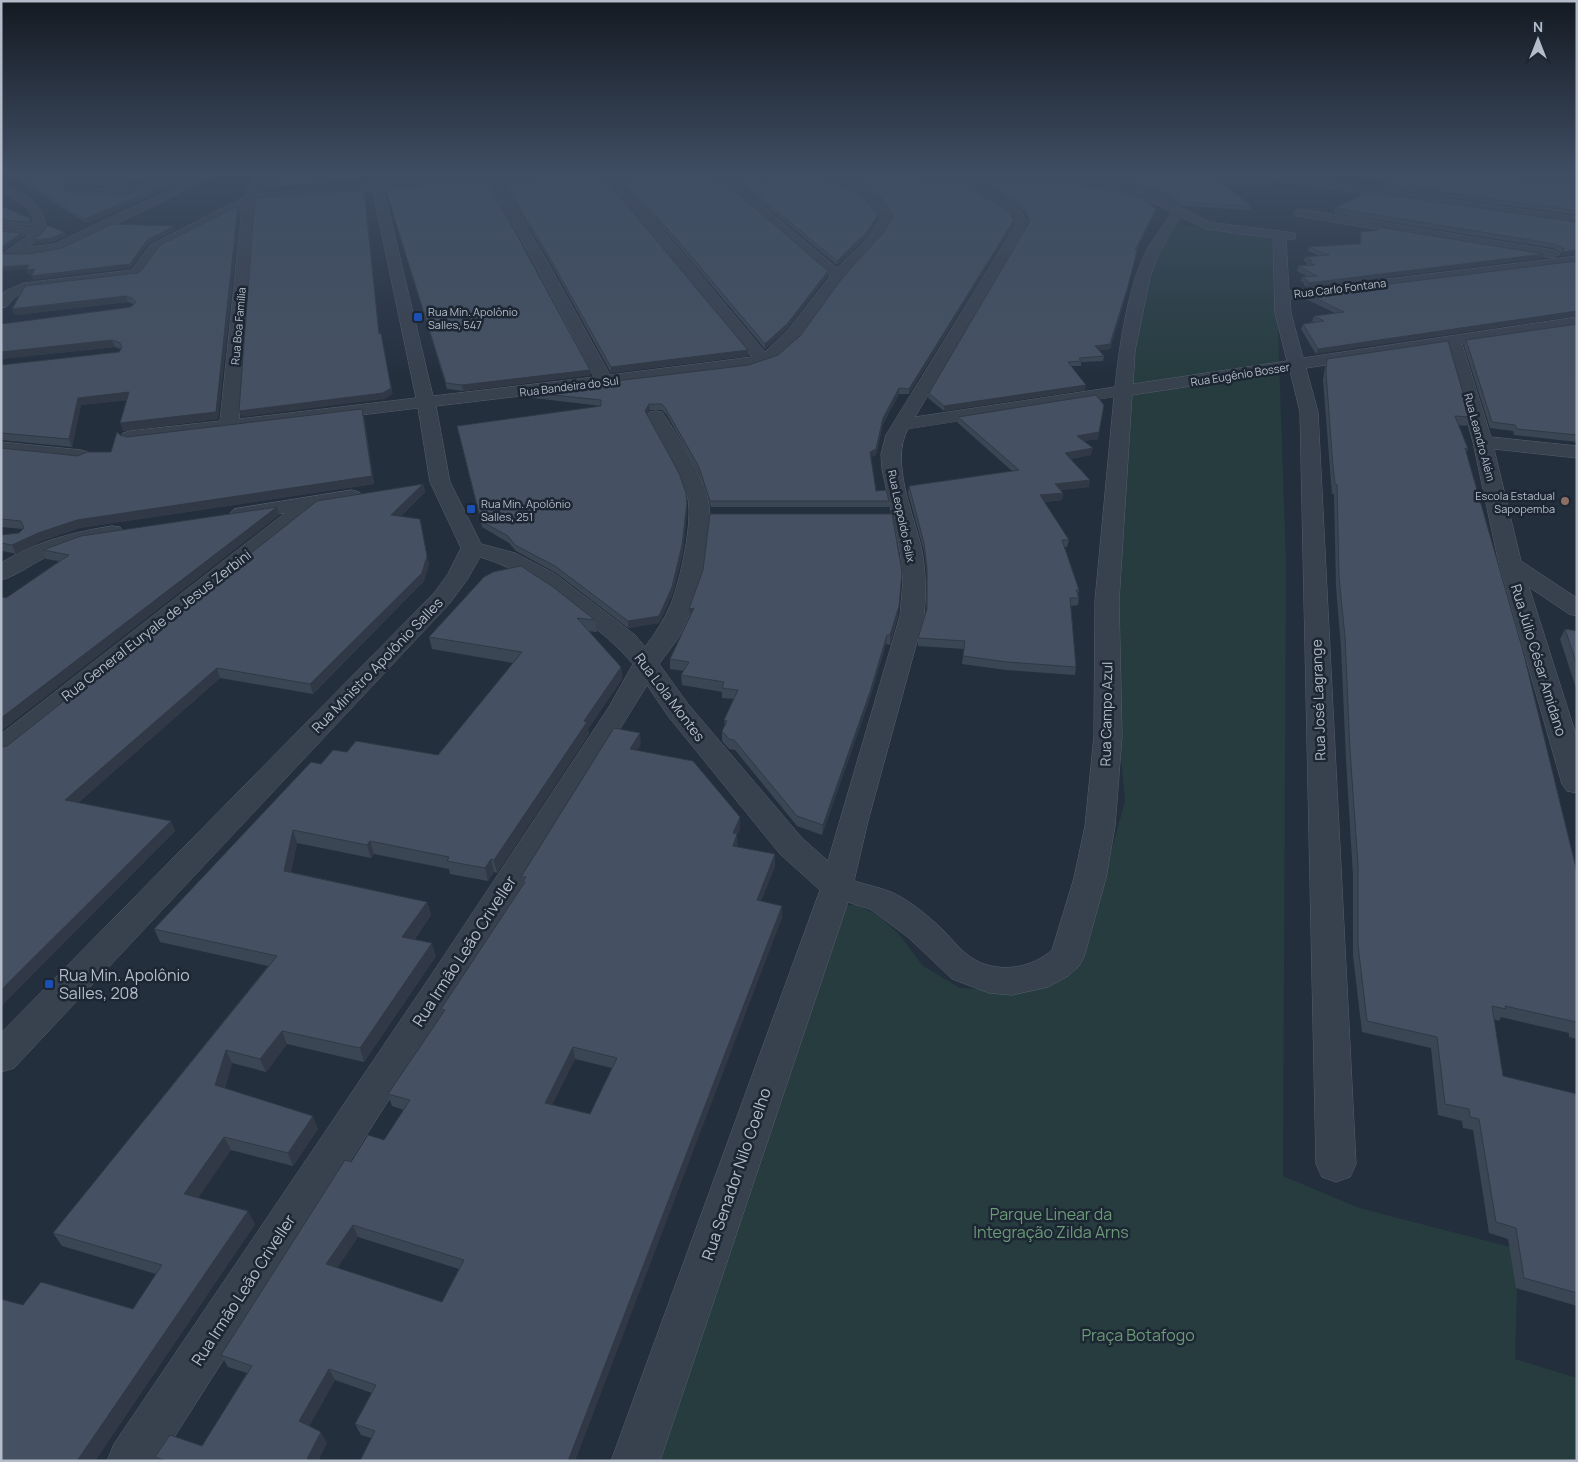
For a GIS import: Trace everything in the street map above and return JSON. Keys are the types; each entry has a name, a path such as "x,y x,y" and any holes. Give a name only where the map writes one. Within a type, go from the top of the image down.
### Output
{"street":[{"path":"6,255 26,241"},
{"path":"6,255 41,251 58,247 70,241"},
{"path":"1,304 16,290 33,285 133,275 137,273 152,252 166,241"},
{"name":"Rua Boa Família","path":"228,425 244,241"},
{"path":"390,241 426,403 428,484 472,548"},
{"path":"529,241 605,381"},
{"path":"665,241 763,360"},
{"path":"798,241 837,275"},
{"name":"Rua Bandeira do Sul","path":"130,437 749,364 763,360 779,350 837,275 871,241"},
{"name":"Rua Leopoldo Felix","path":"837,887 853,821 912,616 915,581 911,551 893,514 890,454 895,435 1012,241"},
{"name":"Rua Campo Azul","path":"837,887 881,902 921,929 964,970 989,979 1012,980 1036,977 1056,967 1068,957 1090,878 1100,826 1108,736 1106,601 1127,350 1143,277 1150,257 1160,241"},
{"name":"Rua José Lagrange","path":"1288,241 1282,296 1283,313 1301,376 1308,412 1336,1164"},
{"path":"1475,241 1577,258"},
{"name":"Rua Carlo Fontana","path":"1282,296 1577,258"},
{"name":"Rua Eugênio Bosser","path":"903,424 1266,370 1301,376 1453,340 1577,322"},
{"name":"Rua Leandro Além","path":"1453,340 1483,442 1510,564"},
{"path":"1266,370 1301,376"},
{"name":"Rua Irmão Leão Criveller","path":"131,1461 446,982 579,770 622,707 646,664 668,634 682,603 709,514 698,499 692,483 656,416"},
{"path":"1483,442 1577,452"},
{"path":"1,448 81,456"},
{"path":"219,516 369,493"},
{"name":"Rua General Euryale de Jesus Zerbini","path":"1,748 311,502"},
{"path":"1,573 22,559 50,546 81,537 130,529"},
{"name":"Rua Lola Montes","path":"472,548 508,558 547,579 626,640 646,664 678,710 791,846 837,887"},
{"name":"Rua Ministro Apolônio Salles","path":"1,1057 442,598 460,577 472,548"},
{"path":"1510,564 1577,609"},
{"name":"Rua Júlio César Amidano","path":"1510,564 1577,784"},
{"name":"Rua Senador Nilo Coelho","path":"635,1461 837,887"}],"green space":[{"name":"Parque Linear da Integração Zilda Arns","path":"1165,241 1275,241 1286,564 1283,1176 1359,1208 1518,1249 1515,1359 1577,1378 1577,1461 660,1461 846,906 856,904 877,915 898,933 923,966 960,988 1010,991 1083,955 1125,801 1110,634 1130,369 1148,280 1158,251"}],"building":[{"path":"1,241 10,241 1,247"},
{"path":"76,241 146,241 130,264 31,276 35,269 26,270 29,265 1,267 1,252 4,254 29,254 62,248"},
{"path":"168,241 234,241 216,412 120,423 129,392 78,398 69,439 1,433 1,365 119,352 122,348 120,343 112,340 1,352 1,324 131,307 136,302 126,296 12,309 25,286 137,273 141,271 159,246"},
{"path":"252,241 369,241 379,334 381,333 391,388 383,393 239,411"},
{"path":"402,241 520,241 590,370 462,385 446,383"},
{"path":"540,241 657,241 748,350 611,367"},
{"path":"679,241 793,241 828,271 788,323 765,344"},
{"path":"813,241 858,241 837,261"},
{"path":"876,241 1001,241 909,389 899,388 883,418 876,449 870,452 876,491 886,490 889,501 710,501 699,467 666,409 662,404 649,404 645,411 679,473 686,493 687,503 682,545 672,587 659,616 628,621 555,566 515,545 508,536 481,521 457,426 601,406 601,400 524,392 749,365 778,355 800,336 843,277"},
{"path":"1018,241 1139,241 1135,250 1137,251 1128,286 1110,344 1095,346 1104,356 1079,358 1081,361 1068,362 1086,385 944,406 929,393"},
{"path":"1361,241 1465,241 1544,254 1308,283 1302,277 1317,276 1298,266 1315,265 1307,261 1312,261 1305,257 1329,255 1309,247 1361,244"},
{"path":"1538,241 1577,241 1577,250 1562,252 1564,249 1555,244"},
{"path":"1577,261 1577,311 1318,349 1303,324 1324,321 1314,316 1344,312 1307,294"},
{"path":"1577,324 1577,435 1517,429 1515,425 1492,422 1466,340"},
{"path":"1448,341 1470,417 1455,416 1468,449 1465,448 1523,651 1577,872 1577,1026 1576,1022 1505,1006 1506,1009 1492,1006 1503,1076 1577,1094 1577,1293 1524,1278 1516,1228 1496,1222 1479,1119 1470,1117 1469,1109 1445,1104 1437,1037 1367,1021 1358,945 1358,865 1345,637 1339,577 1337,485 1335,484 1333,467 1326,372 1327,359"},
{"path":"1096,395 1104,405 1099,432 1077,436 1093,448 1065,453 1090,480 1055,484 1063,493 1040,495 1069,540 1062,540 1079,590 1076,590 1079,598 1070,598 1076,667 1007,662 963,656 965,641 918,638 927,609 927,568 924,543 909,486 1019,470 958,417"},
{"path":"362,409 372,476 77,520 38,533 12,545 1,543 1,535 19,533 24,528 21,521 1,519 1,448 78,456 87,452 111,452 117,432 127,437"},
{"path":"423,484 391,515 420,519 427,556 422,573 310,684 217,668 65,800 171,821 1,990 1,747 7,746 317,501"},
{"path":"277,507 1,718 1,597 6,598 69,555 43,550 81,536"},
{"path":"710,514 892,514 902,572 899,606 890,635 887,635 870,692 823,825 797,816 734,740 729,739 722,731 727,721 724,720 738,690 722,688 724,682 681,675 689,662 670,659 694,608 689,609 703,570"},
{"path":"521,566 553,587 595,620 577,618 621,667 584,721 587,722 494,860 491,859 485,868 447,861 449,857 370,841 367,845 293,830 284,871 427,902 402,937 432,943 360,1048 282,1031 260,1059 226,1050 215,1085 313,1116 288,1153 224,1137 184,1194 248,1211 77,1461 1,1461 1,1299 23,1305 41,1282 133,1309 162,1265 53,1233 277,956 154,929 311,762 321,764 333,750 347,752 356,741 438,755 522,652 429,637 484,577 493,572"},
{"path":"1565,629 1577,631 1577,665"},
{"path":"614,728 640,733 630,749 693,761 740,817 733,833 737,834 733,846 775,854 757,900 782,906 568,1461 360,1461 375,1431 355,1424 376,1385 329,1369 299,1421 321,1432 307,1459 310,1461 167,1461 155,1457 170,1435 202,1446 252,1366 221,1355 345,1160 351,1162 368,1135 384,1140 410,1100 388,1094 445,1010 441,1009 525,882 523,881 526,877 521,877","holes":["573,1047 617,1058 590,1114 545,1103","353,1225 464,1260 442,1302 326,1264"]}],"place":[{"name":"Rua Min. Apolônio Salles, 547","path":"418,317"},
{"name":"Escola Estadual Sapopemba","path":"1565,501"},
{"name":"Rua Min. Apolônio Salles, 251","path":"471,509"},
{"name":"Rua Min. Apolônio Salles, 208","path":"49,984"}],"park label":[{"name":"Praça Botafogo","path":"1138,1335"}]}
